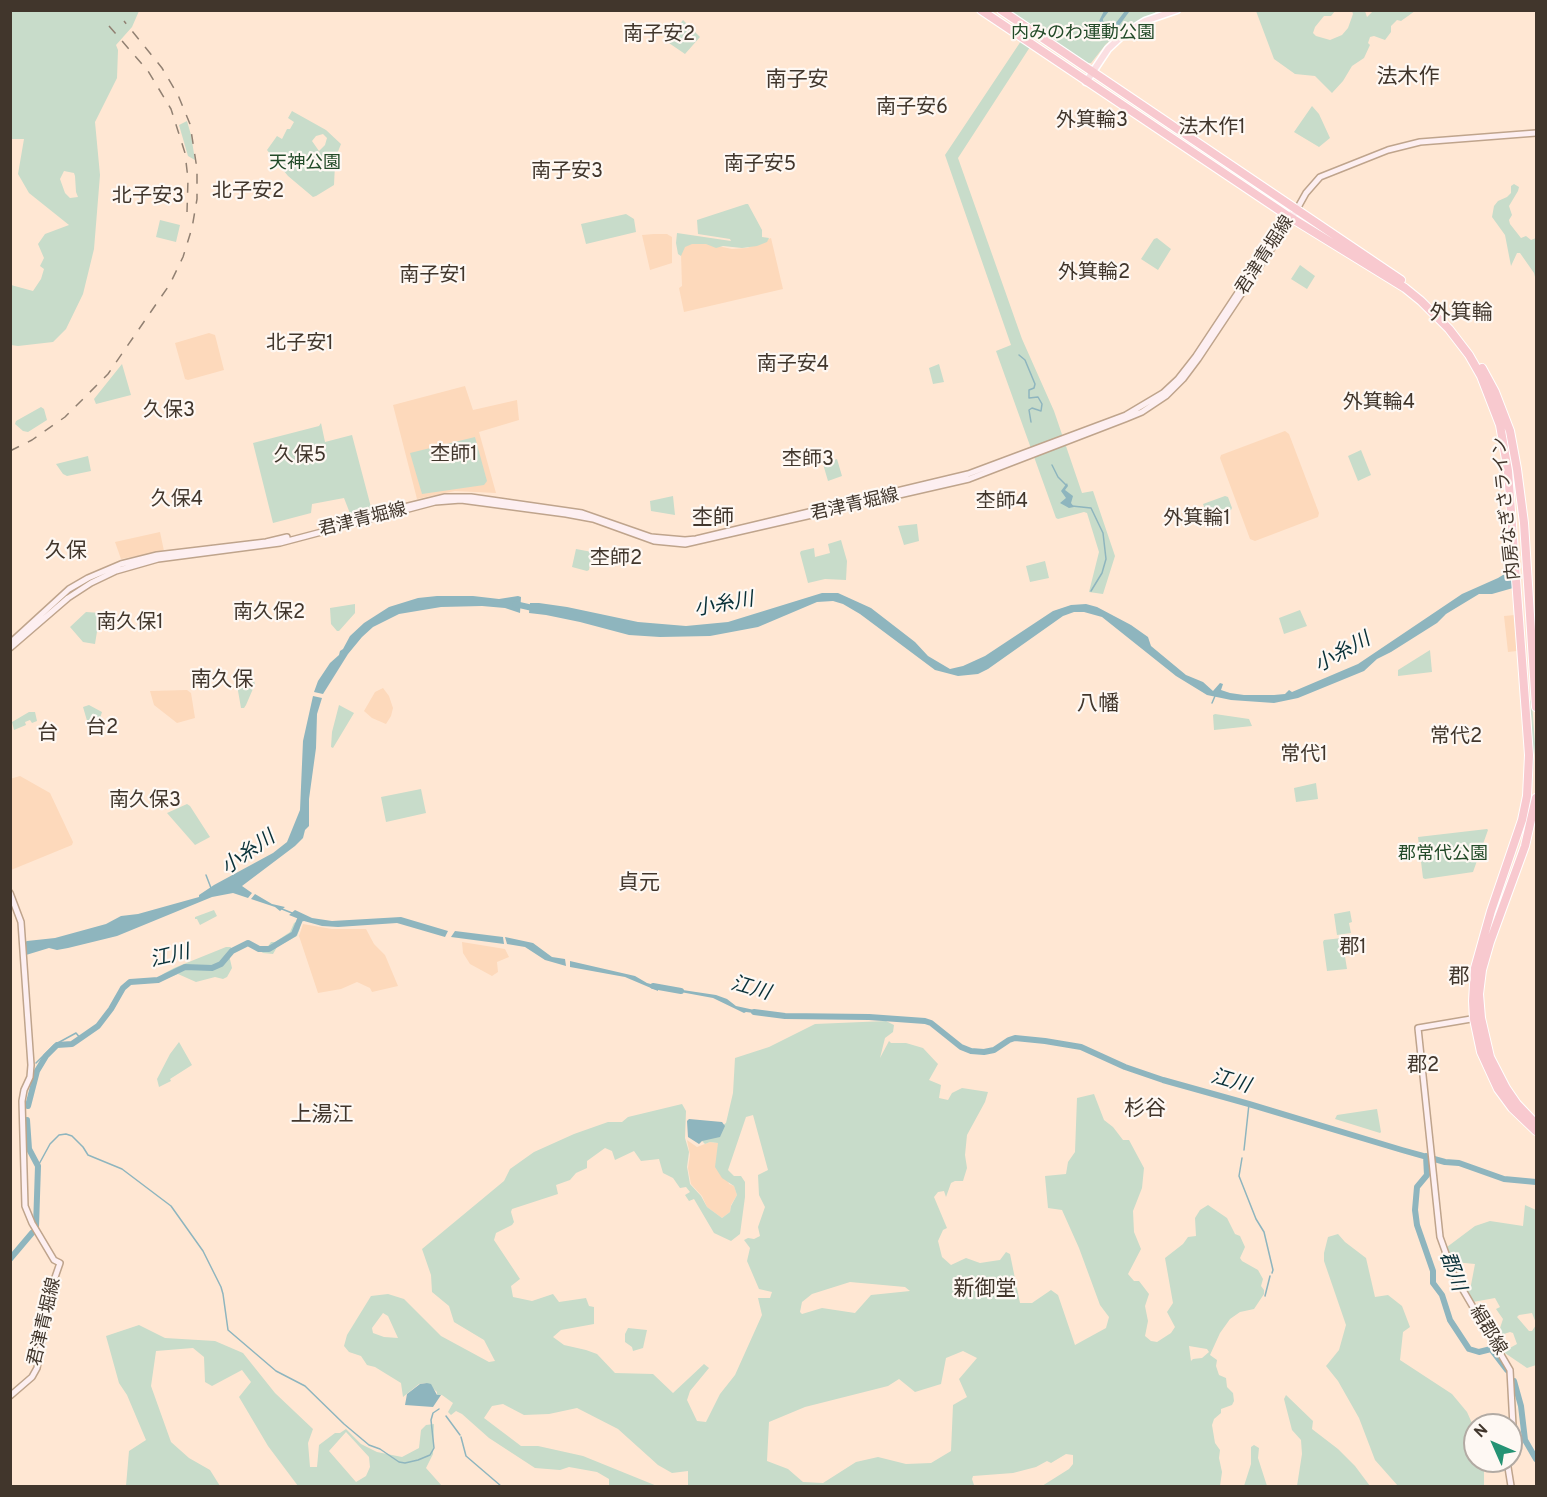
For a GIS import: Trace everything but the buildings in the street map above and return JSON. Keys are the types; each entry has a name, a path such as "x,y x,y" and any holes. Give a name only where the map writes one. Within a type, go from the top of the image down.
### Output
{"highway":[{"name":"内房なぎさライン","path":"981,10 1290,217 1405,288 1435,314 1468,355 1481,376 1493,404 1505,445 1529,755 1527,796 1522,820 1480,950 1473,990 1481,1052 1498,1089 1512,1108 1536,1131"},
{"name":"内房なぎさライン","path":"1001,10 1423,297 1440,312 1472,351 1495,392 1514,445 1524,523 1536,707"},
{"name":"内房なぎさライン","path":"1536,798 1525,846 1482,970 1477,1018 1498,1074 1517,1104 1536,1124"}],"main road":[{"path":"1086,82 1108,49 1124,34 1145,21 1177,10"},
{"name":"君津青堀線","path":"10,643 69,590 88,578 121,564 157,555 281,538 436,498 471,497 582,513 651,537 685,540 968,474 1126,415 1163,393 1196,356 1306,193 1320,177 1388,150 1427,141 1536,133"},
{"name":"君津青堀線","path":"10,648 68,598 116,571 158,559 280,543 442,501 460,500 584,518 654,541 685,544 969,479 1142,412 1167,395 1198,360 1290,217"},
{"name":"君津青堀線","path":"10,893 22,928 32,1071 22,1101 25,1206 32,1223 54,1260 60,1263 52,1286 37,1368 32,1377 10,1396"},
{"name":"絹郡線","path":"1477,1018 1418,1028 1431,1162 1443,1249 1453,1272 1510,1370 1512,1413"}],"shaded area":[{"path":"667,234 672,237 672,263 650,270 642,235"},
{"path":"771,238 783,289 684,312 679,288 682,286 683,245 699,242 732,249 747,248"},
{"path":"209,333 215,335 224,370 185,379 175,343"},
{"path":"465,386 473,410 517,400 519,420 479,432 496,493 455,491 417,499 393,405"},
{"path":"1285,431 1289,434 1319,513 1318,517 1255,541 1250,539 1220,458 1221,455"},
{"path":"160,532 164,551 121,559 115,542"},
{"path":"1515,615 1517,651 1508,652 1504,616"},
{"path":"383,688 393,708 386,724 372,718 364,711 375,692"},
{"path":"187,690 191,693 195,718 177,723 154,705 150,691"},
{"path":"20,776 50,793 73,842 72,845 11,870 10,779"},
{"path":"303,924 332,929 366,929 374,944 385,955 398,986 372,992 370,988 357,982 341,989 318,993 299,936"},
{"path":"462,942 505,949 509,957 497,962 498,972 492,976 470,964 463,953"},
{"path":"687,1140 697,1147 710,1142 718,1143 729,1184 734,1186 737,1195 730,1212 722,1218 707,1207 702,1196 691,1184"}],"green space":[{"path":"11,10 139,11 132,27 116,45 118,50 117,78 95,122 100,175 94,249 83,294 66,329 53,342 11,345 11,285 33,291 44,269 40,266 44,258 38,244 45,234 69,225 29,193 18,174 24,139 11,139","holes":["64,171 74,173 78,197 70,198 65,193 60,179"]},
{"name":"内みのわ運動公園","path":"1008,11 1156,11 1126,28 1106,44 1091,63 1087,63"},
{"path":"1256,11 1335,11 1331,16 1324,16 1313,33 1330,40 1342,35 1348,28 1352,11 1365,11 1367,17 1373,11 1415,11 1401,21 1397,20 1391,26 1391,32 1385,40 1370,37 1368,43 1370,45 1364,58 1352,66 1332,93 1315,76 1295,74 1274,59"},
{"path":"683,20 700,37 685,54 666,41"},
{"path":"1021,41 1030,47 958,158 1022,339 1054,411 1082,493 1093,491 1115,556 1103,594 1089,592 1099,552 1087,513 1056,518 996,351 1011,345 945,155"},
{"path":"1312,106 1319,114 1330,138 1319,147 1294,132"},
{"name":"天神公園","path":"292,111 326,130 341,144 335,159 331,158 335,164 334,185 316,196 313,197 288,176 267,150 277,136 282,139 287,129 290,129 294,122 288,118","holes":["323,134 327,138 325,145 319,151 312,141 316,136"]},
{"path":"187,121 195,160 188,156 179,125"},
{"path":"1514,184 1519,187 1509,206 1512,215 1509,220 1521,238 1526,236 1531,240 1536,238 1536,281 1534,273 1520,253 1517,253 1511,266 1505,235 1492,217 1494,206 1511,193 1511,186"},
{"path":"746,204 762,230 762,237 769,238 767,242 742,248 723,246 716,248 706,244 692,244 685,247 681,256 678,254 677,233 731,241 698,234 697,220"},
{"path":"626,214 634,219 636,232 586,244 581,224"},
{"path":"160,220 180,225 176,242 156,237"},
{"path":"1157,238 1171,249 1158,270 1141,259"},
{"path":"1300,265 1315,276 1307,289 1291,279"},
{"path":"122,364 131,395 96,404 94,399"},
{"path":"939,364 944,382 933,384 929,368"},
{"path":"41,407 44,409 47,420 28,432 15,424 16,421"},
{"path":"321,423 325,442 352,435 372,511 351,516 344,498 312,504 311,513 273,523 253,443 319,426"},
{"path":"475,437 487,481 484,485 422,494 410,453"},
{"path":"1361,450 1371,475 1358,481 1348,456"},
{"path":"88,456 91,471 67,476 56,464"},
{"path":"837,459 842,476 828,481 823,464"},
{"path":"673,496 675,515 651,511 650,501"},
{"path":"1228,497 1231,510 1208,517 1203,504"},
{"path":"917,524 919,541 904,545 898,526"},
{"path":"841,540 847,561 846,580 825,579 808,583 801,551 814,548 815,557 830,553 828,544"},
{"path":"576,549 592,552 589,570 572,567"},
{"path":"1045,561 1049,578 1030,582 1026,566"},
{"path":"355,604 355,613 337,631 331,624 330,608"},
{"path":"1300,610 1307,626 1284,634 1279,618"},
{"path":"86,612 100,613 95,644 83,642 70,627"},
{"path":"1430,650 1432,672 1398,676 1398,670"},
{"path":"254,681 255,684 246,705 241,708 237,685"},
{"path":"1530,700 1535,744 1532,786 1530,785 1532,726"},
{"path":"89,705 102,712 101,723 91,726 88,724 83,707"},
{"path":"339,705 354,713 333,748 331,747 332,732"},
{"path":"29,712 35,712 37,721 32,723 30,720 25,722 26,725 14,730 12,722"},
{"path":"1213,715 1249,719 1252,726 1214,730"},
{"path":"1316,783 1318,799 1296,802 1294,788"},
{"path":"421,789 426,813 386,822 381,797"},
{"path":"187,804 210,837 195,845 167,813"},
{"name":"郡常代公園","path":"1487,829 1473,872 1423,878 1418,837"},
{"path":"214,910 217,916 200,925 195,919 195,917"},
{"path":"1350,911 1351,933 1337,935 1334,914"},
{"path":"296,922 300,928 297,936 277,947 273,954 263,953 251,945 253,943 260,948 267,948 271,942 275,942 290,932"},
{"path":"1342,938 1347,969 1327,971 1323,942"},
{"path":"231,947 229,955 232,968 227,977 223,979 215,977 196,982 178,974 163,980 160,978 174,968"},
{"path":"886,1021 894,1025 893,1032 885,1038 880,1058 889,1041 923,1048 938,1064 929,1080 941,1085 939,1098 948,1100 952,1093 962,1088 988,1092 967,1135 965,1155 967,1168 963,1181 951,1183 946,1197 944,1191 938,1192 934,1197 947,1228 943,1230 938,1241 942,1257 951,1265 966,1258 980,1263 1000,1260 1006,1252 1010,1254 1020,1303 1032,1303 1051,1290 1058,1295 1075,1345 1106,1328 1109,1317 1100,1305 1062,1210 1048,1208 1045,1176 1066,1174 1068,1162 1075,1152 1077,1098 1094,1094 1104,1120 1123,1140 1129,1140 1144,1168 1142,1188 1133,1211 1134,1232 1141,1249 1128,1274 1134,1281 1139,1281 1149,1294 1145,1306 1148,1321 1145,1336 1151,1341 1157,1342 1171,1333 1175,1327 1167,1312 1173,1303 1165,1258 1188,1237 1196,1236 1195,1218 1200,1210 1208,1205 1227,1218 1245,1247 1240,1258 1258,1270 1263,1279 1261,1286 1264,1294 1254,1309 1240,1312 1230,1319 1220,1333 1210,1355 1217,1360 1219,1375 1226,1378 1227,1387 1233,1393 1234,1401 1232,1405 1221,1409 1221,1413 1214,1419 1212,1425 1215,1443 1220,1450 1222,1472 1220,1486 1042,1486 1073,1464 1073,1455 1066,1454 1051,1463 1047,1461 1036,1467 1013,1473 973,1476 974,1485 965,1486 688,1486 688,1471 672,1473 658,1465 618,1429 577,1408 549,1414 524,1415 503,1404 492,1406 484,1418 521,1446 538,1446 583,1456 657,1486 609,1486 609,1479 597,1472 569,1467 560,1470 535,1468 489,1438 462,1414 456,1411 451,1415 448,1412 453,1403 442,1395 437,1395 437,1392 427,1383 419,1384 403,1397 401,1383 375,1367 367,1365 361,1356 349,1352 344,1346 347,1335 371,1296 388,1294 404,1299 441,1336 489,1362 495,1361 484,1340 454,1322 449,1306 432,1292 431,1275 422,1249 504,1181 510,1169 534,1152 608,1122 622,1122 628,1117 682,1104 686,1111 685,1138 689,1152 687,1167 690,1184 707,1207 722,1218 730,1212 737,1195 734,1186 722,1178 715,1167 718,1143 705,1144 701,1140 726,1123 733,1093 735,1058 769,1047 815,1024","holes":["753,1115 768,1170 758,1175 759,1195 765,1207 758,1227 760,1236 744,1240 750,1248 747,1261 759,1289 772,1292 770,1298 758,1298 762,1315 735,1375 720,1394 706,1422 697,1421 687,1400 690,1391 709,1368 704,1364 673,1393 653,1374 615,1373 597,1354 564,1345 553,1337 561,1330 594,1324 594,1307 589,1306 586,1298 559,1302 553,1294 532,1301 513,1297 511,1286 520,1279 494,1240 496,1233 514,1222 512,1209 558,1194 556,1185 570,1180 576,1173 587,1168 587,1161 605,1148 612,1151 615,1160 634,1151 641,1161 659,1159 663,1173 673,1178 680,1188 686,1187 690,1192 685,1195 689,1201 694,1199 714,1233 731,1241 740,1234 745,1182 741,1176 734,1176 728,1170 746,1117","850,1282 905,1287 910,1291 871,1295 855,1313 822,1308 802,1314 800,1312 802,1302 812,1294","383,1313 388,1316 398,1338 373,1333 372,1328","1189,1346 1207,1349 1209,1352 1202,1358 1191,1361","963,1351 977,1358 959,1379 967,1397 953,1405 951,1451 931,1463 906,1464 878,1457 856,1462 823,1483 803,1482 788,1469 767,1461 769,1422 805,1407 888,1386 899,1379 915,1392 941,1384 946,1358"]},
{"path":"179,1042 192,1065 159,1087 157,1079"},
{"path":"1377,1109 1380,1133 1335,1119 1337,1115"},
{"path":"1525,1205 1536,1210 1536,1323 1532,1313 1517,1317 1529,1331 1532,1331 1536,1325 1536,1365 1527,1368 1499,1349 1502,1345 1498,1334 1503,1319 1496,1309 1500,1307 1495,1298 1473,1302 1467,1292 1471,1285 1475,1264 1454,1262 1447,1247 1475,1226 1490,1221 1523,1226","holes":["1513,1333 1517,1344 1508,1349 1502,1338 1504,1334"]},
{"path":"1338,1234 1366,1258 1375,1297 1388,1295 1402,1306 1410,1327 1403,1332 1400,1360 1452,1394 1467,1412 1463,1413 1463,1473 1484,1473 1484,1486 1398,1486 1375,1460 1359,1418 1338,1381 1326,1366 1339,1350 1346,1325 1324,1261 1328,1237"},
{"path":"139,1325 165,1338 215,1341 243,1353 275,1393 313,1429 308,1443 310,1467 317,1467 319,1445 335,1433 346,1429 361,1444 377,1452 402,1457 419,1448 421,1430 426,1425 434,1424 433,1454 426,1468 442,1486 298,1486 268,1446 239,1397 251,1382 242,1370 212,1386 205,1382 204,1357 193,1348 156,1351 151,1386 171,1442 189,1458 210,1470 220,1486 126,1486 129,1451 146,1440 127,1395 119,1383 106,1336","holes":["346,1432 369,1457 370,1467 366,1476 356,1482 329,1451"]},
{"path":"628,1328 647,1330 643,1348 633,1351 632,1347 625,1342"},
{"path":"1286,1395 1313,1421 1312,1429 1338,1449 1370,1486 1297,1486 1302,1454 1301,1440 1292,1430 1284,1399"},
{"path":"1254,1445 1259,1448 1258,1458 1267,1486 1244,1486 1251,1464 1251,1447"}],"water":[{"path":"1104,11 1109,11 1103,19 1108,25 1115,24 1125,11 1134,11 1129,12 1118,27 1107,29 1099,21"},
{"path":"1067,483 1065,490 1073,496 1071,503 1074,507 1069,508 1060,503 1066,498 1061,491"},
{"path":"1511,570 1513,588 1492,594 1479,594 1446,614 1437,623 1377,659 1364,671 1298,698 1274,703 1231,700 1207,695 1176,676 1102,617 1084,612 1074,612 1063,616 988,669 978,674 958,676 935,670 860,614 833,601 817,602 758,627 710,636 629,635 580,622 529,613 530,603 539,603 638,622 686,626 728,622 822,593 838,593 871,608 915,642 928,656 950,669 985,656 1053,611 1071,605 1086,604 1097,607 1131,625 1148,637 1151,646 1186,675 1203,682 1213,691 1220,683 1223,684 1221,690 1230,693 1274,695 1285,694 1289,690 1292,692 1358,664 1462,594"},
{"path":"437,596 499,599 518,596 521,597 520,613 505,608 482,606 441,607 399,614 373,627 362,637 348,654 323,694 314,692 318,681 330,663 339,655 350,636 364,623 389,607 418,598"},
{"path":"313,696 322,698 317,714 316,748 309,799 309,826 303,838 295,846 242,886 252,893 248,898 233,893 212,897 117,936 57,950 49,948 26,955 25,942 27,941 55,938 106,924 121,916 138,914 199,897 214,885 273,853 287,842 300,810 303,741"},
{"path":"255,894 272,904 285,907 280,911 251,899"},
{"path":"295,910 312,918 332,921 401,917 448,931 445,937 397,923 322,926 289,915"},
{"path":"455,931 503,937 504,944 451,937"},
{"path":"505,937 533,943 552,957 565,959 566,966 545,960 525,947 507,944"},
{"path":"570,961 635,976 658,986 658,991 625,977 570,967"},
{"path":"676,989 716,995 736,1006 759,1011 761,1014 744,1013 713,998 675,991"},
{"path":"689,1119 722,1122 725,1126 720,1137 702,1141 699,1144 688,1137 687,1121"},
{"path":"420,1384 431,1384 437,1395 441,1395 433,1407 405,1405 407,1394"}],"waterway":[{"path":"1019,355 1025,360 1035,384 1034,388 1029,390 1029,398 1038,397 1042,404 1041,411 1032,408 1029,410 1031,422"},
{"path":"1052,465 1058,477 1066,485"},
{"path":"1072,506 1091,508 1103,533 1106,559 1102,573 1091,591"},
{"name":"小糸川","path":"515,604 537,609"},
{"path":"1212,703 1215,696"},
{"path":"206,875 211,888"},
{"path":"282,909 292,913"},
{"name":"江川","path":"28,1106 37,1071 46,1056 57,1045 72,1044 98,1026 123,988 130,982 158,980 185,967 212,968 221,964 232,951 248,943 259,949 269,949 294,934 301,917 303,918"},
{"name":"江川","path":"653,986 681,991"},
{"name":"江川","path":"754,1012 785,1016 869,1017 925,1021 931,1023 961,1047 971,1051 994,1050 1015,1038 1081,1047 1125,1067 1163,1080 1402,1150 1445,1162 1459,1163 1504,1179 1536,1182"},
{"name":"江川","path":"36,1063 54,1045 76,1033 81,1039"},
{"path":"1244,1150 1249,1104"},
{"name":"江川","path":"27,1120 29,1149 38,1166 36,1227"},
{"path":"38,1166 50,1144 59,1135 66,1134 72,1136 88,1155 122,1169 171,1206 203,1251 221,1287 228,1330 276,1371 305,1386 369,1445 405,1463 430,1455 434,1448 431,1420 433,1413 439,1409"},
{"name":"郡川","path":"1426,1156 1427,1175 1417,1187 1415,1210 1417,1225 1433,1271 1433,1283 1442,1295 1450,1320 1469,1349 1479,1352 1491,1349 1507,1370"},
{"path":"1242,1158 1239,1176 1256,1219 1264,1232 1272,1273"},
{"name":"江川","path":"10,1259 32,1233"},
{"path":"1265,1296 1270,1276"},
{"name":"郡川","path":"1514,1381 1521,1406 1525,1440 1536,1459"},
{"path":"446,1416 460,1435"},
{"path":"461,1437 466,1456 501,1486"}],"railway":[{"path":"10,451 32,440 65,417 108,374 170,284 183,257 192,228 197,199 197,169 190,124 178,95 162,68 124,21"},
{"path":"109,26 148,71 171,109 185,153 188,179 187,212"}],"district":[{"name":"南子安2","path":"659,36"},
{"name":"法木作","path":"1408,79"},
{"name":"南子安","path":"797,82"},
{"name":"南子安6","path":"912,109"},
{"name":"外箕輪3","path":"1092,122"},
{"name":"法木作1","path":"1212,129"},
{"name":"南子安5","path":"760,166"},
{"name":"南子安3","path":"567,173"},
{"name":"北子安2","path":"248,193"},
{"name":"北子安3","path":"148,198"},
{"name":"外箕輪2","path":"1094,274"},
{"name":"南子安1","path":"433,277"},
{"name":"外箕輪","path":"1461,315"},
{"name":"北子安1","path":"300,345"},
{"name":"南子安4","path":"793,366"},
{"name":"外箕輪4","path":"1379,404"},
{"name":"久保3","path":"169,412"},
{"name":"杢師1","path":"454,456"},
{"name":"久保5","path":"300,457"},
{"name":"杢師3","path":"808,461"},
{"name":"久保4","path":"177,501"},
{"name":"杢師4","path":"1002,503"},
{"name":"杢師","path":"713,520"},
{"name":"外箕輪1","path":"1197,520"},
{"name":"久保","path":"66,553"},
{"name":"杢師2","path":"616,560"},
{"name":"南久保2","path":"269,614"},
{"name":"南久保1","path":"130,624"},
{"name":"南久保","path":"222,682"},
{"name":"八幡","path":"1098,706"},
{"name":"台2","path":"102,729"},
{"name":"台","path":"48,735"},
{"name":"常代2","path":"1456,738"},
{"name":"常代1","path":"1304,756"},
{"name":"南久保3","path":"145,802"},
{"name":"貞元","path":"639,885"},
{"name":"郡1","path":"1353,949"},
{"name":"郡","path":"1459,979"},
{"name":"郡2","path":"1423,1067"},
{"name":"杉谷","path":"1145,1111"},
{"name":"上湯江","path":"322,1117"},
{"name":"新御堂","path":"985,1291"}]}
